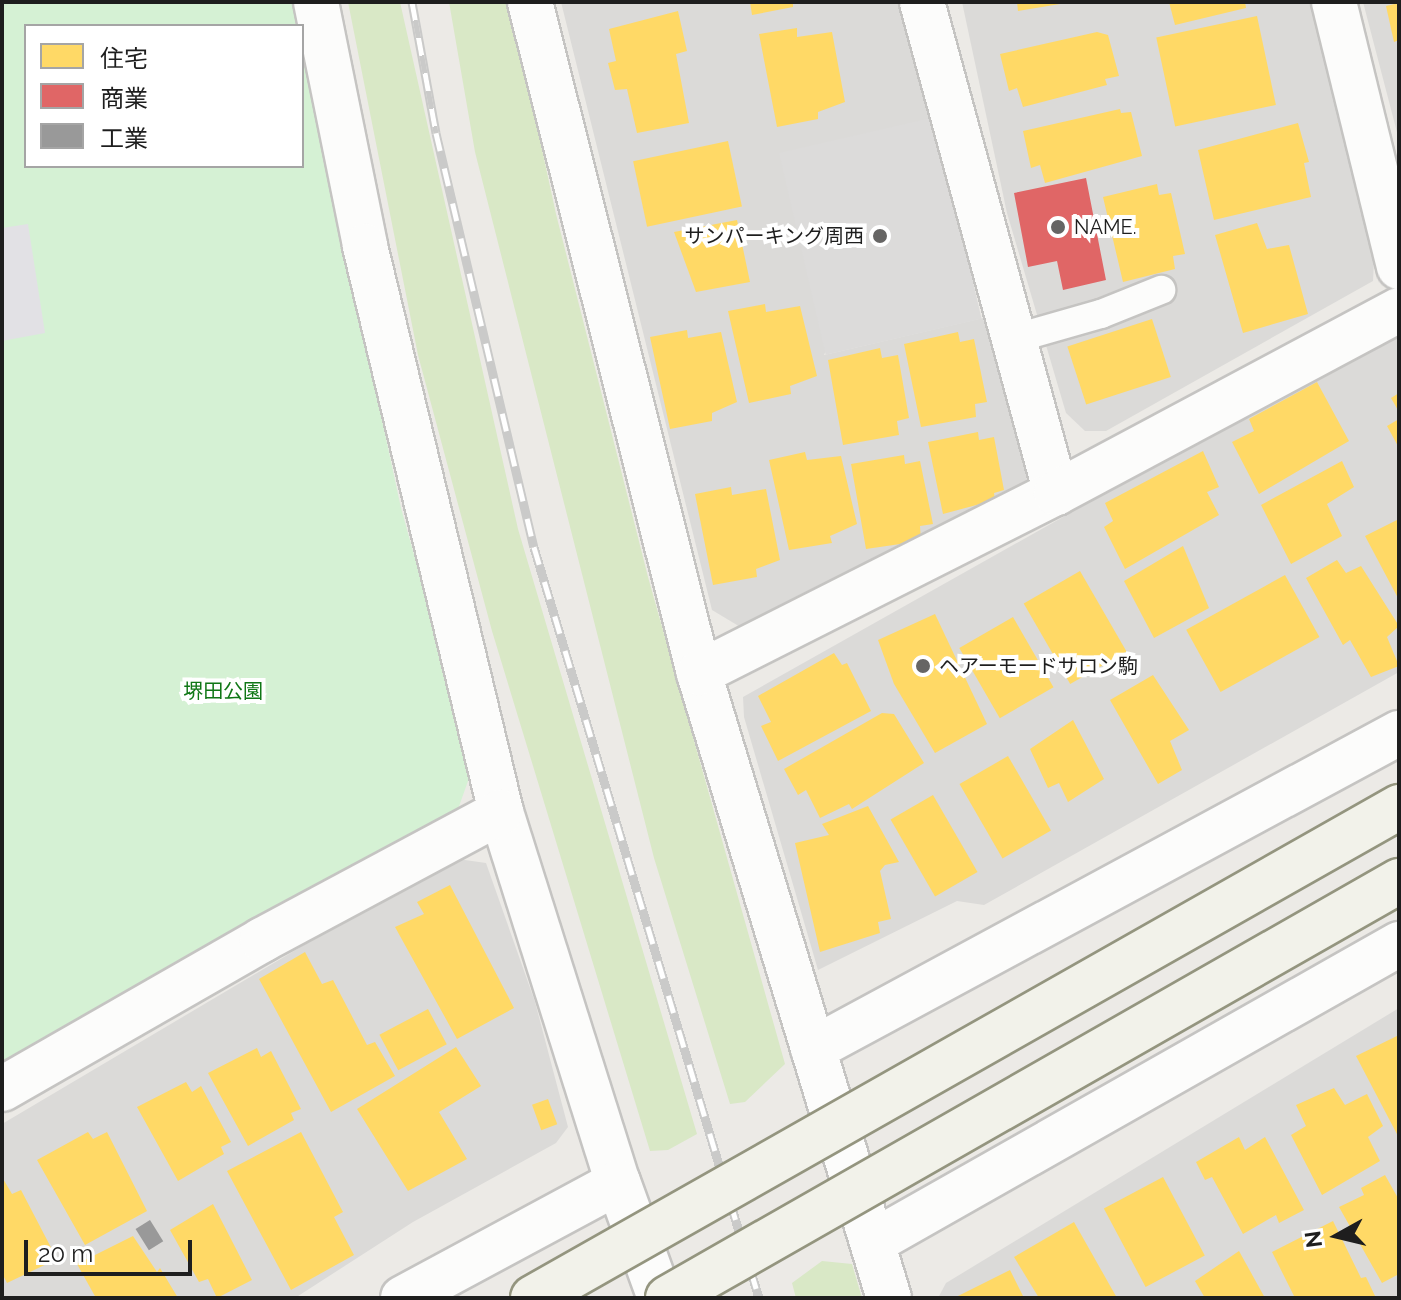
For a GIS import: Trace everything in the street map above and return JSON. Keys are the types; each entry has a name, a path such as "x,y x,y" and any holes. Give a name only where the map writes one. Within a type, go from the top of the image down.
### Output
{"street":[{"path":"316,2 365,246 501,812 618,1182 660,1298"},
{"path":"530,2 699,673 889,1298"},
{"path":"922,2 1056,493"},
{"path":"1334,2 1399,267"},
{"path":"699,673 1056,493 1399,310"},
{"path":"813,1049 1399,733"},
{"path":"533,1298 1399,807"},
{"path":"2,1089 262,940 501,812"},
{"path":"668,1298 1399,881"},
{"path":"873,1242 1399,944"},
{"path":"403,1298 618,1182"}],"lane":[{"path":"1013,339 1101,314 1161,290"}],"shaded area":[{"path":"561,2 906,2 935,117 824,355 983,318 1026,462 1027,485 742,628 712,610"},
{"path":"962,2 1310,2 1374,260 1373,281 1106,431 1085,431 1066,413 1007,213"},
{"path":"1363,2 1399,2 1399,140"},
{"name":"サンパーキング周西","path":"935,117 982,319 826,355 779,153"},
{"path":"28,224 45,333 2,341 2,228"},
{"path":"1399,328 1399,672 984,905 957,901 818,970 744,717 743,697"},
{"path":"451,858 486,863 535,1002 568,1127 556,1143 413,1222 295,1298 2,1298 2,1124"},
{"path":"1399,1008 1399,1298 938,1298 946,1283"}],"green space":[{"name":"堺田公園","path":"2,2 292,2 297,24 24,24 24,168 304,168 304,59 401,508 473,767 457,812 2,1067"},
{"path":"348,2 400,2 518,529 697,1134 668,1150 650,1151 492,631 418,355"},
{"path":"449,2 510,2 556,214 648,577 785,1064 745,1102 730,1104 654,858 475,152"},
{"path":"822,1261 852,1264 862,1298 796,1298 792,1283"}],"building: 住宅":[{"path":"750,2 793,2 793,7 752,15"},
{"path":"1017,2 1059,2 1060,4 1018,11"},
{"path":"1169,2 1245,2 1246,8 1175,25"},
{"path":"1399,3 1399,40 1394,42 1386,6"},
{"path":"678,11 687,51 676,54 689,123 637,133 627,89 615,90 608,63 616,61 609,29"},
{"path":"1257,16 1276,105 1175,126 1156,37"},
{"path":"797,28 797,37 832,32 845,102 818,112 818,119 777,127 759,34"},
{"path":"1097,32 1108,35 1119,76 1105,79 1107,85 1023,107 1017,88 1009,91 1000,54"},
{"path":"1120,109 1121,113 1131,112 1142,156 1045,183 1040,165 1031,168 1023,131"},
{"path":"1298,123 1309,162 1304,163 1311,197 1214,220 1198,150"},
{"path":"728,141 742,207 647,227 633,161"},
{"path":"1157,184 1159,195 1171,193 1185,254 1173,256 1175,269 1123,282 1103,197"},
{"path":"737,220 750,282 696,292 674,232"},
{"path":"1257,223 1267,249 1289,245 1308,314 1243,333 1215,235"},
{"path":"765,304 766,312 800,306 817,376 790,386 791,394 749,403 728,311"},
{"path":"1152,319 1171,377 1086,405 1067,347"},
{"path":"687,330 688,338 721,332 737,402 712,413 712,421 670,429 650,337"},
{"path":"958,332 960,342 974,339 987,402 975,404 976,417 921,427 904,344"},
{"path":"880,348 882,358 898,355 909,418 897,421 899,435 843,445 828,360"},
{"path":"1317,382 1349,441 1259,494 1232,442 1254,431 1249,419"},
{"path":"1399,393 1399,412 1391,398"},
{"path":"1399,419 1399,448 1387,426"},
{"path":"978,432 979,440 994,437 1004,490 994,493 995,500 943,514 928,442"},
{"path":"1203,451 1219,487 1207,492 1219,515 1125,569 1104,527 1113,521 1105,503"},
{"path":"805,452 807,460 841,456 857,524 830,536 832,543 789,550 769,460"},
{"path":"904,455 905,464 920,461 933,524 920,526 921,541 866,549 851,464"},
{"path":"1342,461 1354,487 1327,504 1342,536 1291,564 1261,505"},
{"path":"731,487 732,495 766,489 780,560 756,569 757,577 713,585 695,494"},
{"path":"1399,519 1399,600 1365,536"},
{"path":"1183,546 1209,608 1154,638 1124,581"},
{"path":"1337,560 1346,573 1361,566 1399,626 1387,637 1399,666 1371,677 1350,640 1343,645 1306,578"},
{"path":"1080,571 1126,652 1070,684 1024,604"},
{"path":"1285,575 1319,637 1221,692 1186,630"},
{"path":"935,614 987,724 935,753 894,684 878,640"},
{"path":"1013,617 1054,687 1000,718 959,648"},
{"path":"834,653 842,665 847,663 871,711 778,761 761,726 771,722 758,696"},
{"path":"1153,675 1189,730 1170,741 1182,770 1158,784 1110,700"},
{"path":"882,713 894,714 924,763 852,809 849,804 820,818 806,790 798,795 784,769"},
{"path":"1073,720 1104,779 1068,802 1059,783 1048,788 1030,749"},
{"path":"1008,756 1051,830 1003,858 960,784"},
{"path":"933,795 978,872 935,897 891,820"},
{"path":"868,806 899,862 885,865 880,871 891,919 878,922 880,933 820,952 795,843 829,835 822,824"},
{"path":"450,885 514,1008 457,1039 395,927 424,914 417,902"},
{"path":"305,952 322,984 333,980 367,1045 375,1042 395,1076 331,1112 259,979"},
{"path":"428,1009 447,1044 398,1070 379,1035"},
{"path":"1399,1035 1399,1138 1356,1056"},
{"path":"456,1047 481,1086 439,1112 467,1159 408,1191 357,1109"},
{"path":"257,1048 261,1057 271,1051 301,1109 291,1113 294,1120 248,1146 208,1073"},
{"path":"186,1082 192,1092 201,1086 231,1142 221,1147 224,1154 178,1181 137,1107"},
{"path":"1334,1088 1345,1105 1367,1094 1383,1126 1368,1137 1380,1161 1322,1195 1291,1135 1306,1126 1296,1105"},
{"path":"548,1099 557,1124 541,1130 532,1105"},
{"path":"88,1132 93,1139 107,1132 147,1211 85,1245 37,1160"},
{"path":"301,1132 343,1212 334,1217 354,1255 291,1290 227,1171"},
{"path":"1239,1137 1245,1150 1265,1137 1304,1210 1279,1223 1276,1215 1243,1234 1212,1177 1205,1180 1196,1162"},
{"path":"1385,1175 1399,1200 1399,1274 1382,1283 1339,1207 1364,1195 1361,1188"},
{"path":"2,1177 12,1194 21,1190 57,1259 7,1283 2,1273"},
{"path":"1163,1177 1205,1256 1146,1287 1104,1208"},
{"path":"213,1204 252,1280 217,1298 208,1279 199,1282 170,1230"},
{"path":"1333,1221 1361,1278 1366,1277 1376,1298 1295,1298 1272,1252"},
{"path":"1074,1222 1117,1298 1039,1298 1014,1257"},
{"path":"133,1236 157,1272 160,1268 178,1298 96,1298 77,1264"},
{"path":"1239,1251 1265,1298 1205,1298 1195,1281"},
{"path":"1010,1270 1024,1298 954,1298"}],"building: 商業":[{"name":"NAME.","path":"1086,178 1106,280 1063,290 1057,261 1028,267 1014,193"}],"building: 工業":[{"path":"150,1220 163,1241 149,1250 136,1229"}],"railway":[{"path":"412,2 436,133 534,547 759,1298"}],"place":[{"name":"NAME.","path":"1058,227"},
{"name":"サンパーキング周西","path":"880,236"},
{"name":"ヘアーモードサロン駒","path":"923,666"}]}
